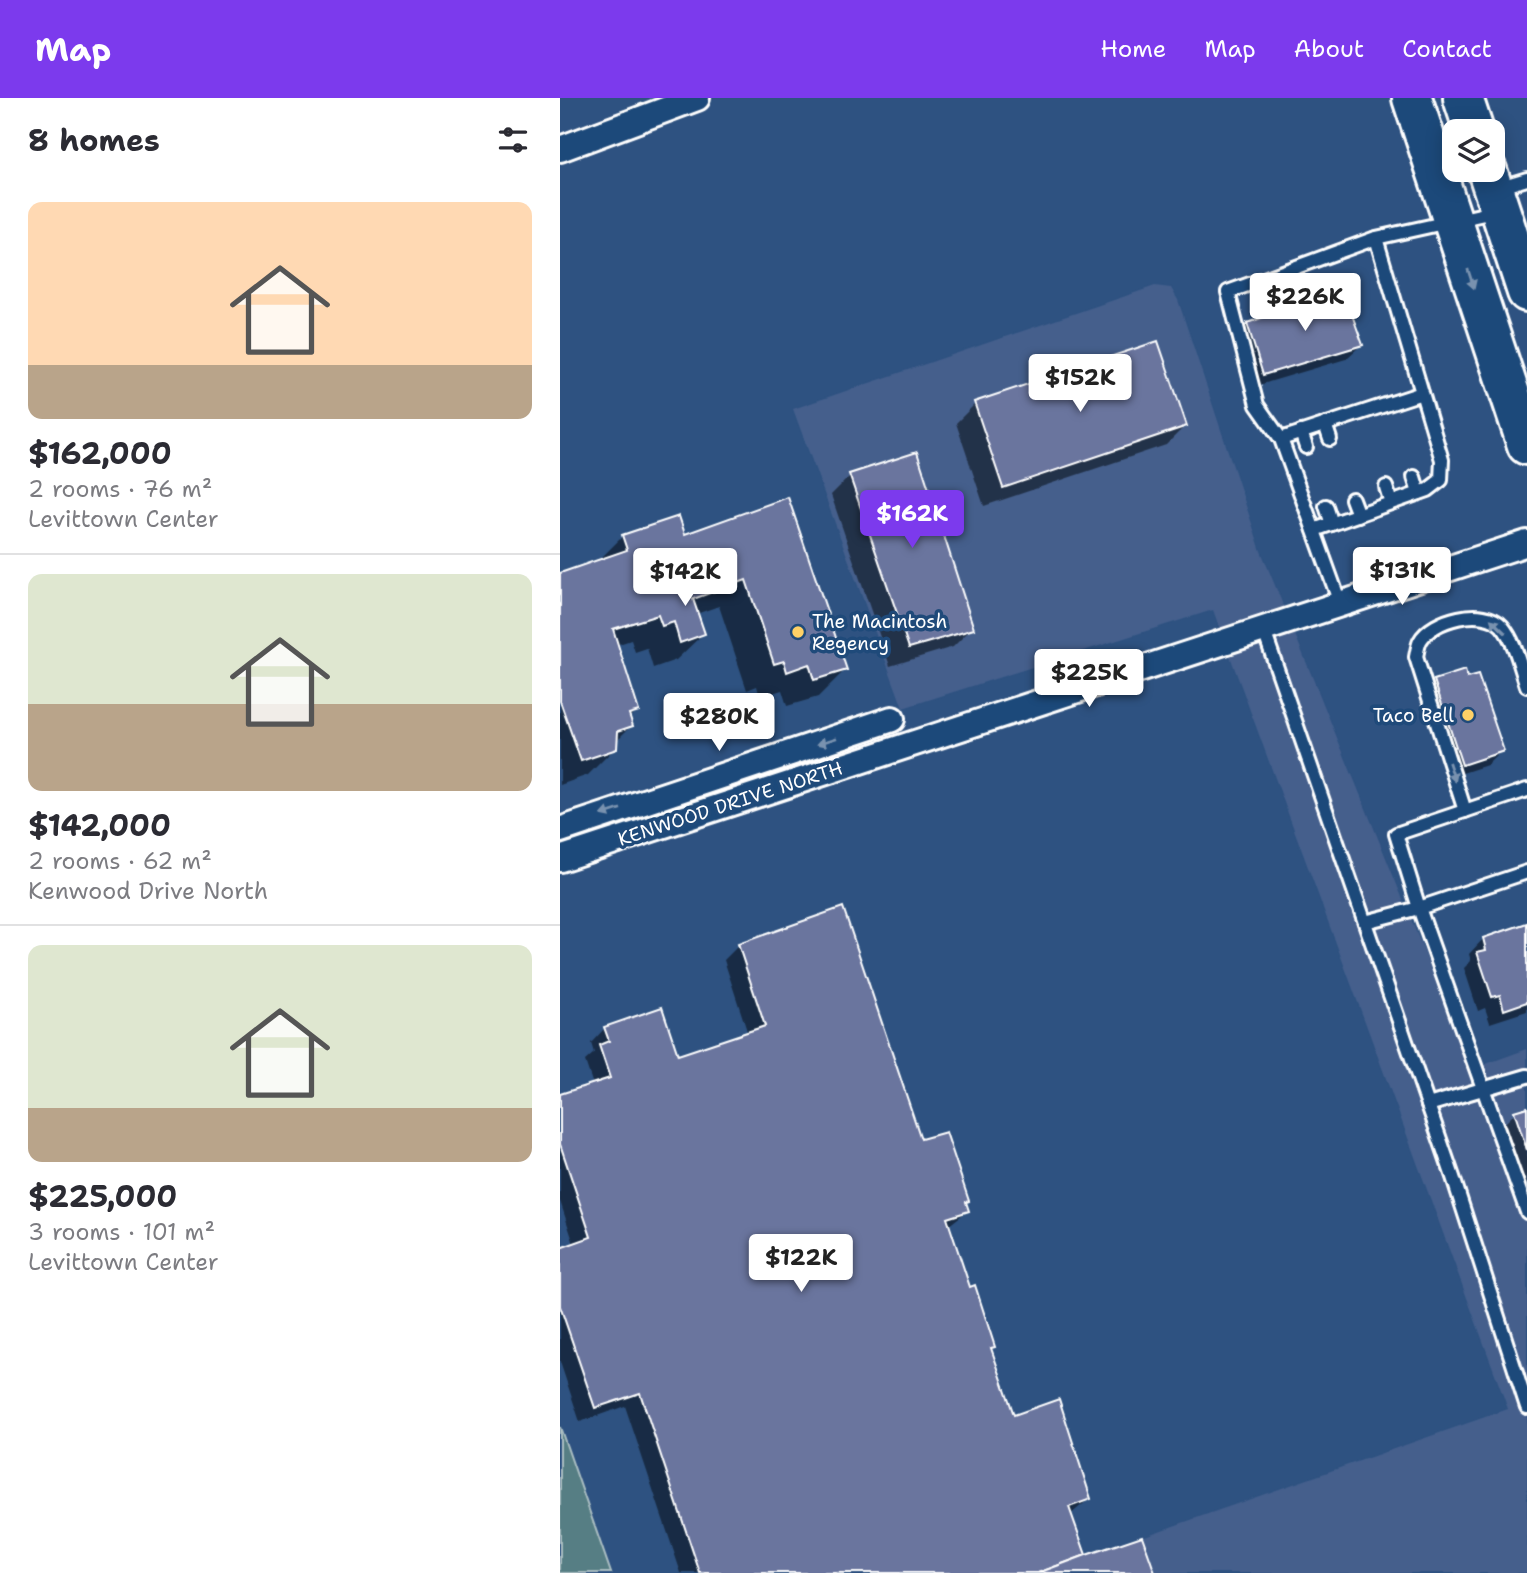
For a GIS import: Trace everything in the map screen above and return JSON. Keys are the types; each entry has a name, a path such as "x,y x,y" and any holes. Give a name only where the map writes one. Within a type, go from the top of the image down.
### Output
{"main road":[{"path":"1412,98 1527,445"},
{"path":"1463,98 1470,119"},
{"path":"1502,187 1527,292"}],"street":[{"path":"560,149 696,98"},
{"name":"KENWOOD DRIVE NORTH","path":"560,859 1527,543"},
{"path":"560,830 892,719"}],"lane":[{"path":"1340,603 1281,439 1257,405 1228,292 1376,238 1452,223 1502,187"},
{"path":"1314,530 1419,493 1441,480 1442,460 1376,238"},
{"path":"1281,439 1325,424 1364,419 1392,410 1422,393"},
{"path":"1325,424 1330,439"},
{"path":"1301,432 1306,447"},
{"path":"1414,477 1419,493"},
{"path":"1386,487 1391,503"},
{"path":"1352,499 1358,515"},
{"path":"1326,506 1332,524"},
{"path":"1465,811 1416,657 1421,639 1440,625 1469,616 1486,615 1501,625 1512,642 1527,686"},
{"path":"1263,628 1428,1105 1527,1407"},
{"path":"1527,790 1396,834 1419,908 1527,1212"},
{"path":"1365,922 1419,908 1527,872"},
{"path":"1428,1105 1527,1076"}],"shaded area":[{"path":"1155,286 1171,288 1178,300 1261,551 1472,1069 1527,1049 1527,1573 1039,1573 1508,1409 1213,610 903,708 793,409"}],"green space":[{"path":"560,1427 611,1573 560,1573"}],"building":[{"path":"1343,290 1363,345 1263,375 1247,323"},
{"path":"1158,341 1187,426 1003,488 974,402"},
{"path":"917,452 974,629 909,648 849,474"},
{"name":"The Macintosh Regency","path":"788,497 847,670 814,680 809,664 787,672 784,661 774,664 746,580 693,599 705,634 680,643 674,622 662,626 658,615 613,629 639,711 629,714 633,726 618,731 617,749 581,761 560,701 560,573 627,550 622,535 679,516 685,534"},
{"name":"Taco Bell","path":"1465,670 1467,678 1478,675 1504,751 1462,765 1434,680"},
{"path":"843,907 921,1139 946,1132 969,1201 966,1202 969,1211 947,1218 970,1287 975,1285 995,1347 991,1348 1014,1415 1059,1399 1091,1499 1069,1507 1086,1555 1038,1573 700,1573 640,1393 595,1408 560,1306 560,1248 591,1237 560,1144 560,1094 610,1078 599,1045 609,1041 604,1027 662,1007 678,1055 765,1026 738,944"},
{"path":"1527,923 1527,1002 1504,1010 1500,995 1492,997 1477,952 1486,950 1483,938"},
{"path":"1527,1107 1527,1150 1514,1111"},
{"path":"1142,1536 1155,1573 1038,1573 1086,1555"}],"place":[{"name":"The Macintosh Regency","path":"798,632"},
{"name":"Taco Bell","path":"1468,715"}]}
